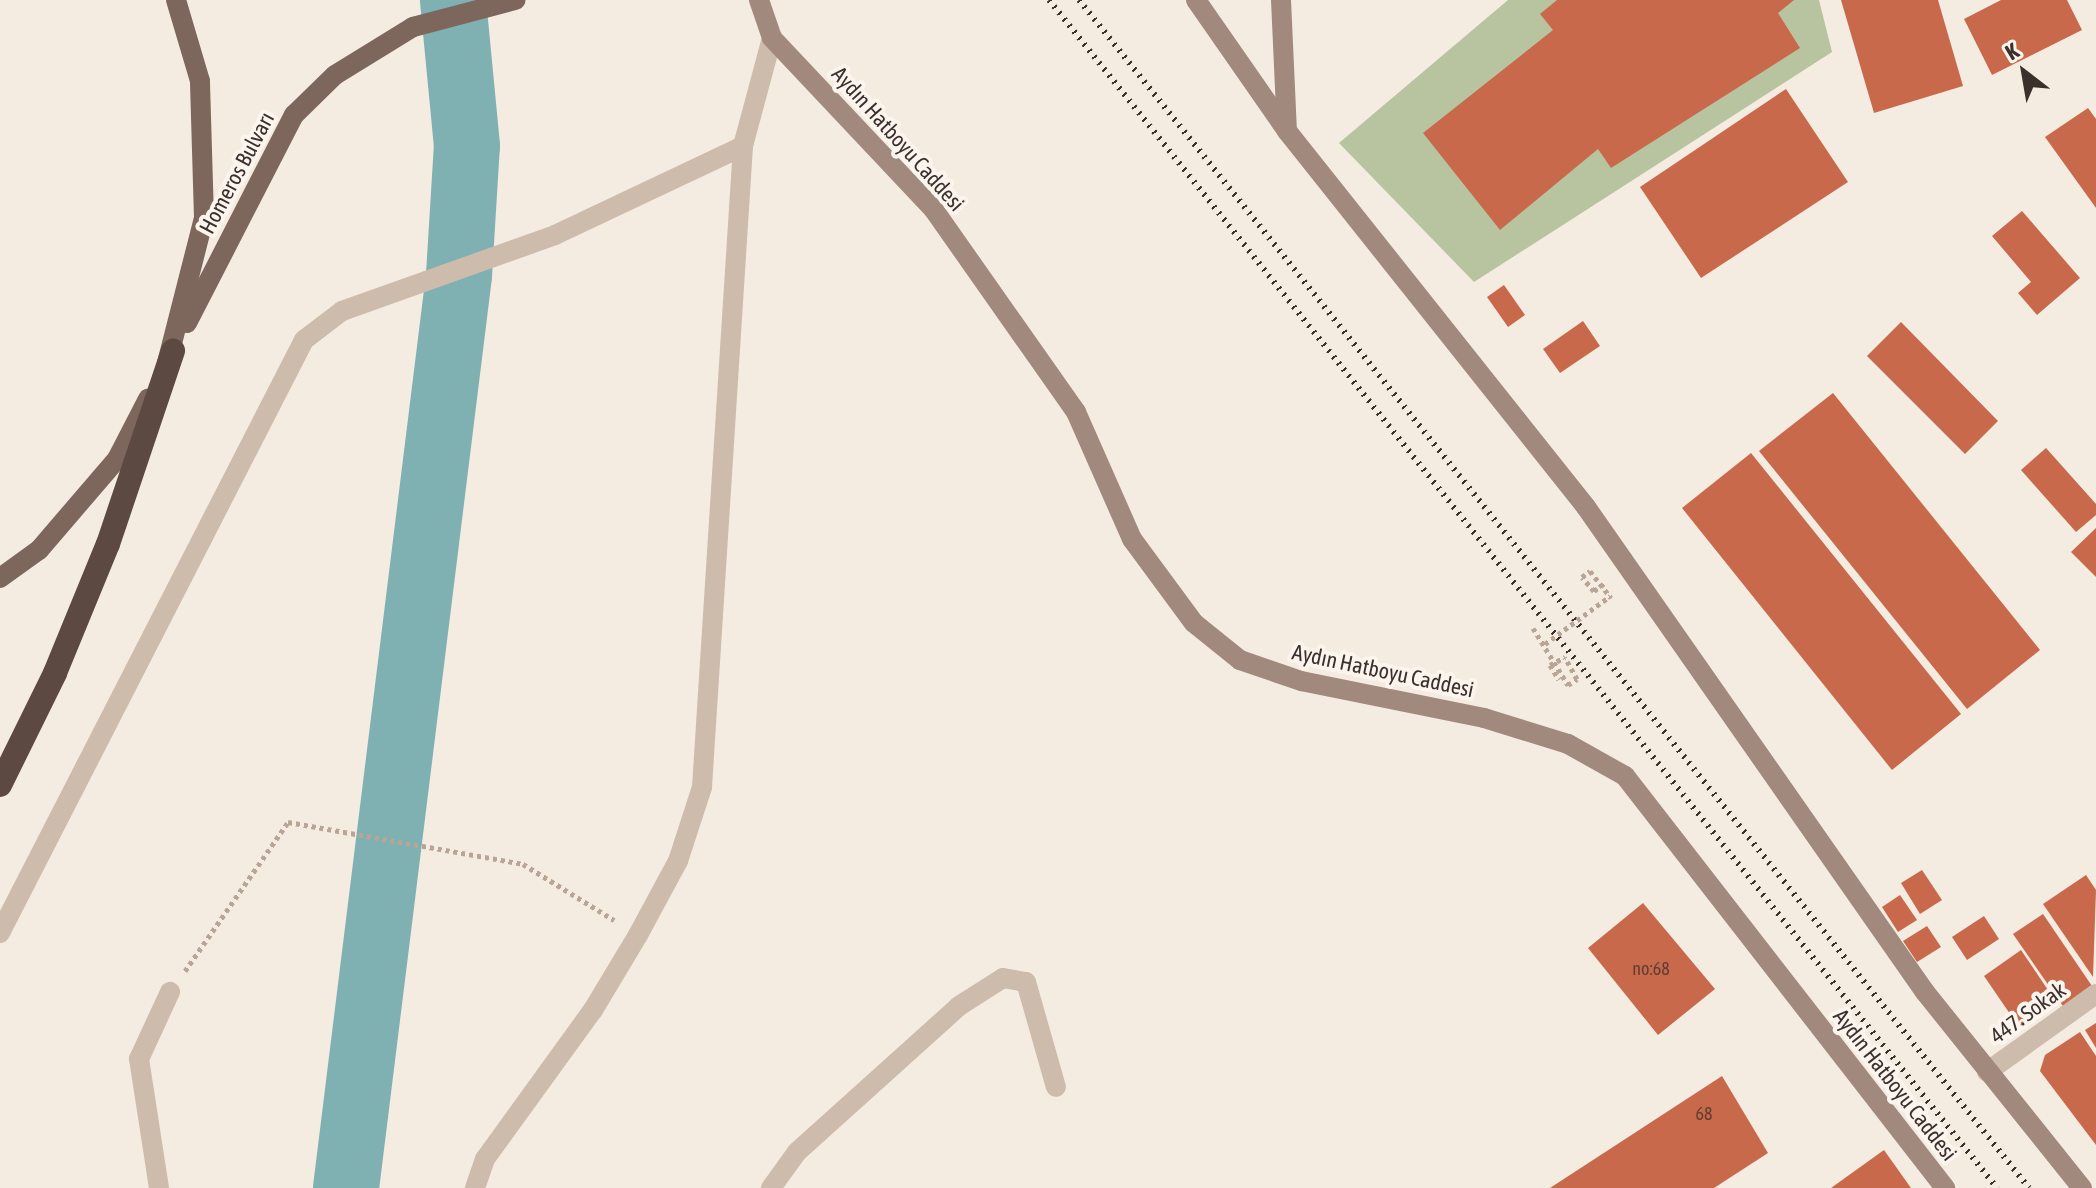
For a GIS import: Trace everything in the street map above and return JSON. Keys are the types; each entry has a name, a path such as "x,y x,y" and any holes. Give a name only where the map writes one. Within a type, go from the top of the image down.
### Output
{"highway":[{"path":"0,785 108,544 173,351"}],"main road":[{"path":"0,578 39,550 117,459 173,351 204,218 200,81 176,0"},
{"name":"Homeros Bulvarı","path":"173,351 294,115 335,75 413,27 515,0"}],"street":[{"path":"475,1188 485,1159 593,1010 638,935 678,861 702,787 743,146 772,38 759,0"},
{"path":"1196,0 1287,131 1586,507 1925,992 2082,1188"},
{"path":"1281,0 1287,131"},
{"name":"Aydın Hatboyu Caddesi","path":"772,38 934,210 1076,412 1132,539 1194,623 1240,660 1277,673 1484,718 1568,744 1625,776 1945,1188"},
{"path":"0,933 304,340 342,311 555,235 743,146"},
{"path":"771,1188 808,1142 959,1006 1003,978 1026,982 1056,1087"},
{"path":"159,1188 139,1059 170,992"},
{"name":"447. Sokak","path":"1987,1072 2096,994"}],"path":[{"path":"1545,644 1610,596 1590,571 1582,577 1594,591 1606,582"},
{"path":"1533,628 1545,644 1568,685 1577,679 1565,657 1550,665 1559,680"},
{"path":"170,992 288,822 523,864 638,935"}],"green space":[{"path":"1508,0 1819,0 1832,52 1474,282 1339,143"}],"building":[{"path":"1557,0 1794,0 1778,13 1800,48 1611,168 1598,149 1500,230 1423,133 1553,30 1540,14"},
{"path":"1841,0 1938,0 1963,86 1874,113"},
{"path":"2001,0 2067,0 2082,30 1992,75 1964,19"},
{"path":"1786,89 1848,182 1701,278 1640,187"},
{"path":"2088,108 2096,119 2096,208 2045,137"},
{"path":"2022,211 2080,278 2037,315 2018,293 2031,282 1992,236"},
{"path":"1504,285 1525,315 1508,327 1487,297"},
{"path":"1583,321 1600,346 1560,373 1543,349"},
{"path":"1901,322 1998,421 1965,454 1867,356"},
{"path":"1833,393 2040,650 1967,709 1759,451"},
{"path":"2046,448 2096,504 2096,515 2076,532 2021,470"},
{"path":"1751,453 1961,714 1892,770 1682,508"},
{"path":"2096,528 2096,577 2071,552"},
{"path":"1922,870 1942,900 1920,914 1901,883"},
{"path":"2086,875 2096,890 2093,977 2043,904"},
{"path":"1900,895 1917,920 1898,932 1882,907"},
{"path":"1643,903 1715,989 1658,1035 1588,948"},
{"path":"2043,914 2094,989 2065,1009 2013,934"},
{"path":"1984,916 1999,939 1967,960 1952,937"},
{"path":"1927,926 1941,947 1917,962 1903,941"},
{"path":"2021,950 2056,1002 2019,1027 1984,976"},
{"path":"2096,1023 2096,1048 2085,1030"},
{"path":"2080,1032 2096,1056 2096,1145 2040,1071 2045,1055"},
{"path":"1722,1076 1768,1153 1714,1188 1550,1188"},
{"path":"1884,1150 1911,1188 1831,1188"}],"waterway":[{"path":"346,1188 459,275 467,146 453,0"}],"railway":[{"path":"1049,0 1997,1188"},
{"path":"1079,0 2029,1188"}]}
